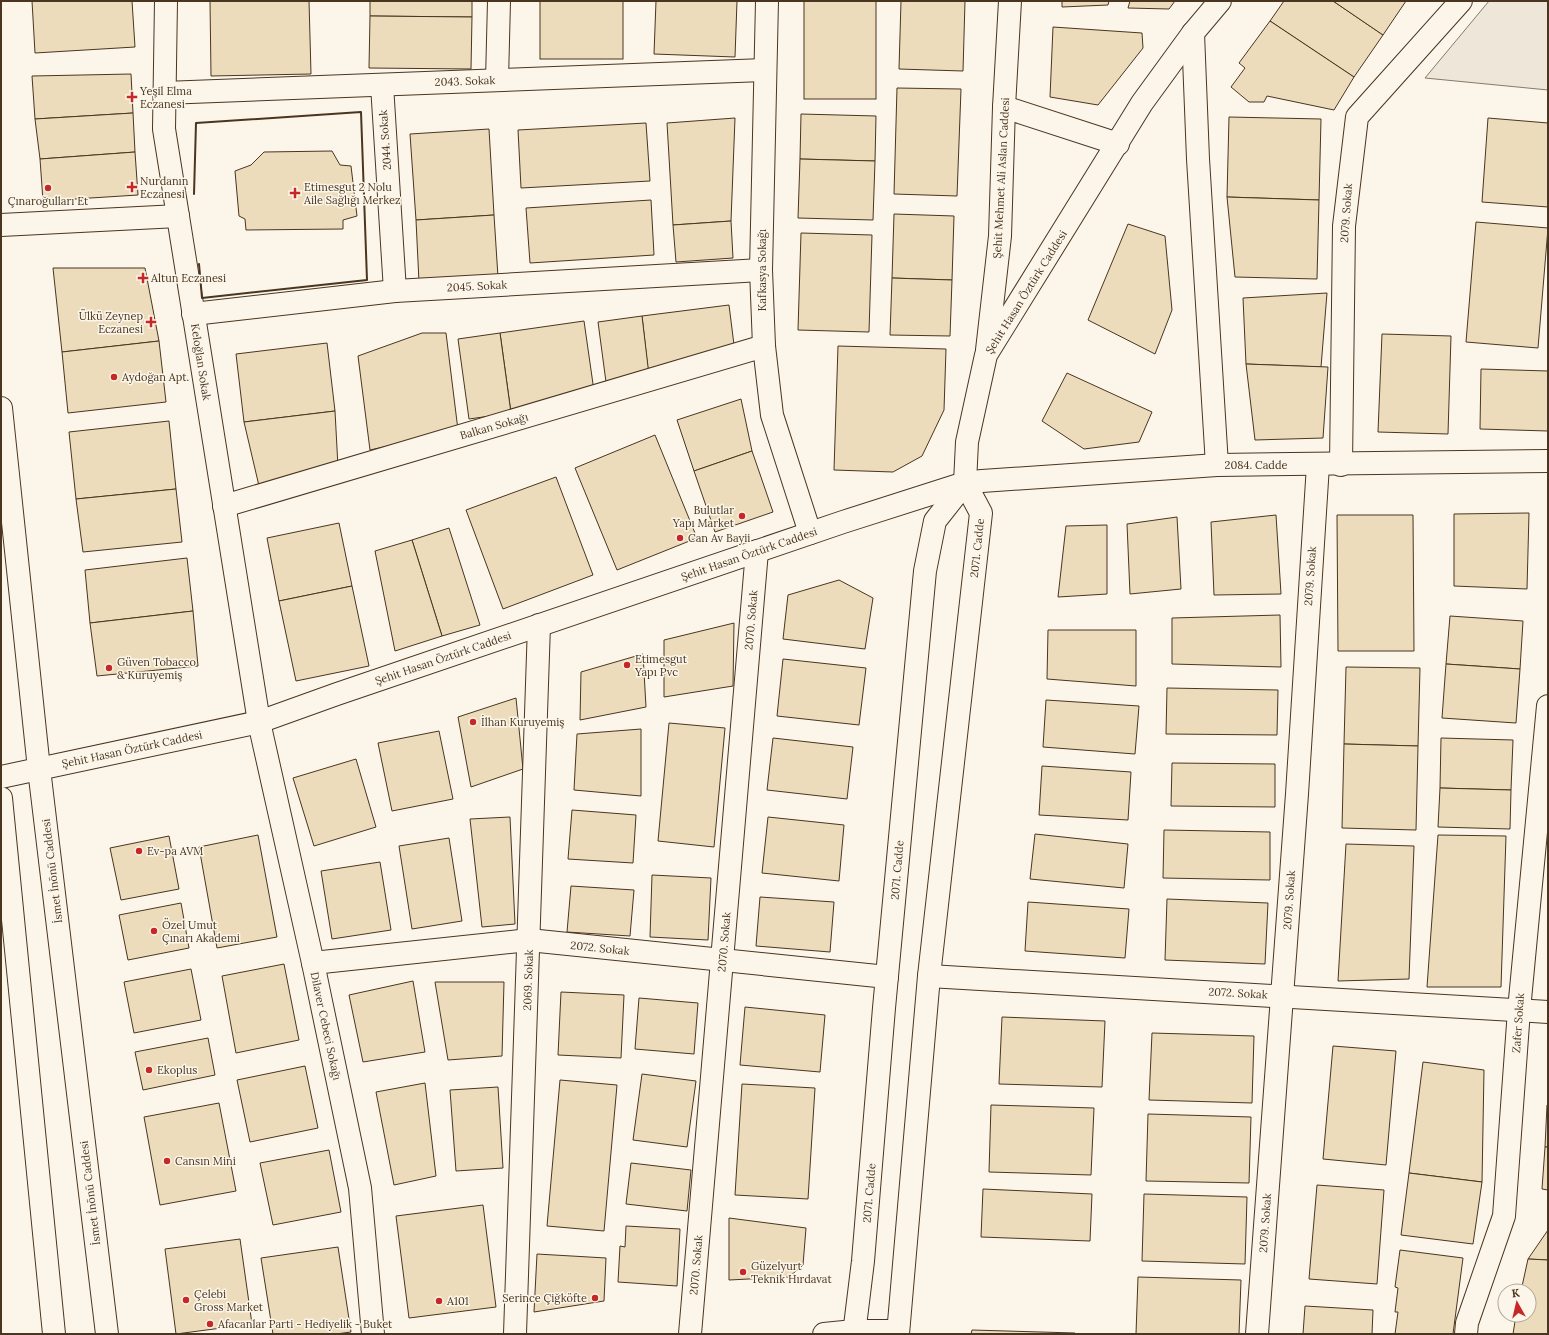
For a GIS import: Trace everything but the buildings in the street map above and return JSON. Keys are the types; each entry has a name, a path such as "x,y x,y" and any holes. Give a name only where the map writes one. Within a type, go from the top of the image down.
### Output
{"street":[{"name":"Keloğlan Sokak","path":"166,1 164,129 260,722"},
{"path":"497,80 499,1"},
{"name":"Kafkasya Sokağı","path":"767,1 761,270 764,346 772,415 810,533"},
{"name":"Şehit Mehmet Ali Aslan Caddesi","path":"986,355 1000,236 1004,107 1010,1"},
{"name":"Şehit Hasan Öztürk Caddesi","path":"1,777 260,722 337,694 810,533 965,483 967,442 986,355 1142,103 1193,33 1220,1"},
{"name":"2079. Sokak","path":"1341,465 1344,226 1357,117 1461,1"},
{"path":"1193,33 1198,159 1217,466"},
{"name":"2043. Sokak","path":"164,93 765,70"},
{"name":"2044. Sokak","path":"382,85 395,291"},
{"path":"1004,107 1118,144"},
{"path":"1,226 178,216"},
{"name":"2045. Sokak","path":"193,314 395,291 761,270"},
{"name":"Balkan Sokağı","path":"224,506 764,346"},
{"name":"İsmet İnönü Caddesi","path":"1,408 39,769 107,1334"},
{"name":"2084. Cadde","path":"965,483 1217,466 1548,461"},
{"name":"2079. Sokak","path":"1257,1334 1297,794 1318,465"},
{"name":"2071. Cadde","path":"854,1333 863,1261 887,977 925,571 935,521 965,483 981,513 929,976 898,1332"},
{"name":"2070. Sokak","path":"690,1334 757,551"},
{"name":"2069. Sokak","path":"515,1334 539,625"},
{"name":"Zafer Sokak","path":"1466,1334 1467,1323 1504,1216 1519,1010 1548,706"},
{"name":"Dilaver Cebeci Sokağı","path":"260,722 360,1188 373,1334"},
{"path":"1,798 54,1334"},
{"name":"2072. Sokak","path":"312,963 529,940 887,977"},
{"name":"2072. Sokak","path":"929,976 1548,1012"},
{"path":"824,1334 898,1332"}],"shaded area":[{"path":"1489,1 1548,1 1548,90 1425,78"}],"wall":[{"path":"194,194 196,123 361,112 367,280 202,298 199,264"}],"place":[{"name":"Yeşil Elma Eczanesi","path":"132,97"},
{"name":"Nurdanın Eczanesi","path":"132,187"},
{"name":"Çınaroğulları Et","path":"48,188"},
{"name":"Etimesgut 2 Nolu Aile Sağlığı Merkez","path":"295,193"},
{"name":"Altun Eczanesi","path":"143,278"},
{"name":"Ülkü Zeynep Eczanesi","path":"151,322"},
{"name":"Aydoğan Apt.","path":"114,377"},
{"name":"Bulutlar Yapı Market","path":"742,516"},
{"name":"Can Av Bayii","path":"680,538"},
{"name":"Etimesgut Yapı Pvc","path":"627,665"},
{"name":"Güven Tobacco & Kuruyemiş","path":"109,668"},
{"name":"İlhan Kuruyemiş","path":"473,722"},
{"name":"Ev-pa AVM","path":"139,851"},
{"name":"Özel Umut Çınarı Akademi","path":"154,931"},
{"name":"Ekoplus","path":"149,1070"},
{"name":"Cansın Mini","path":"167,1161"},
{"name":"Güzelyurt Teknik Hırdavat","path":"743,1272"},
{"name":"Serince Çiğköfte","path":"595,1298"},
{"name":"Çelebi Gross Market","path":"186,1300"},
{"name":"A101","path":"439,1301"},
{"name":"Afacanlar Parti - Hediyelik - Buket","path":"210,1324"}]}
